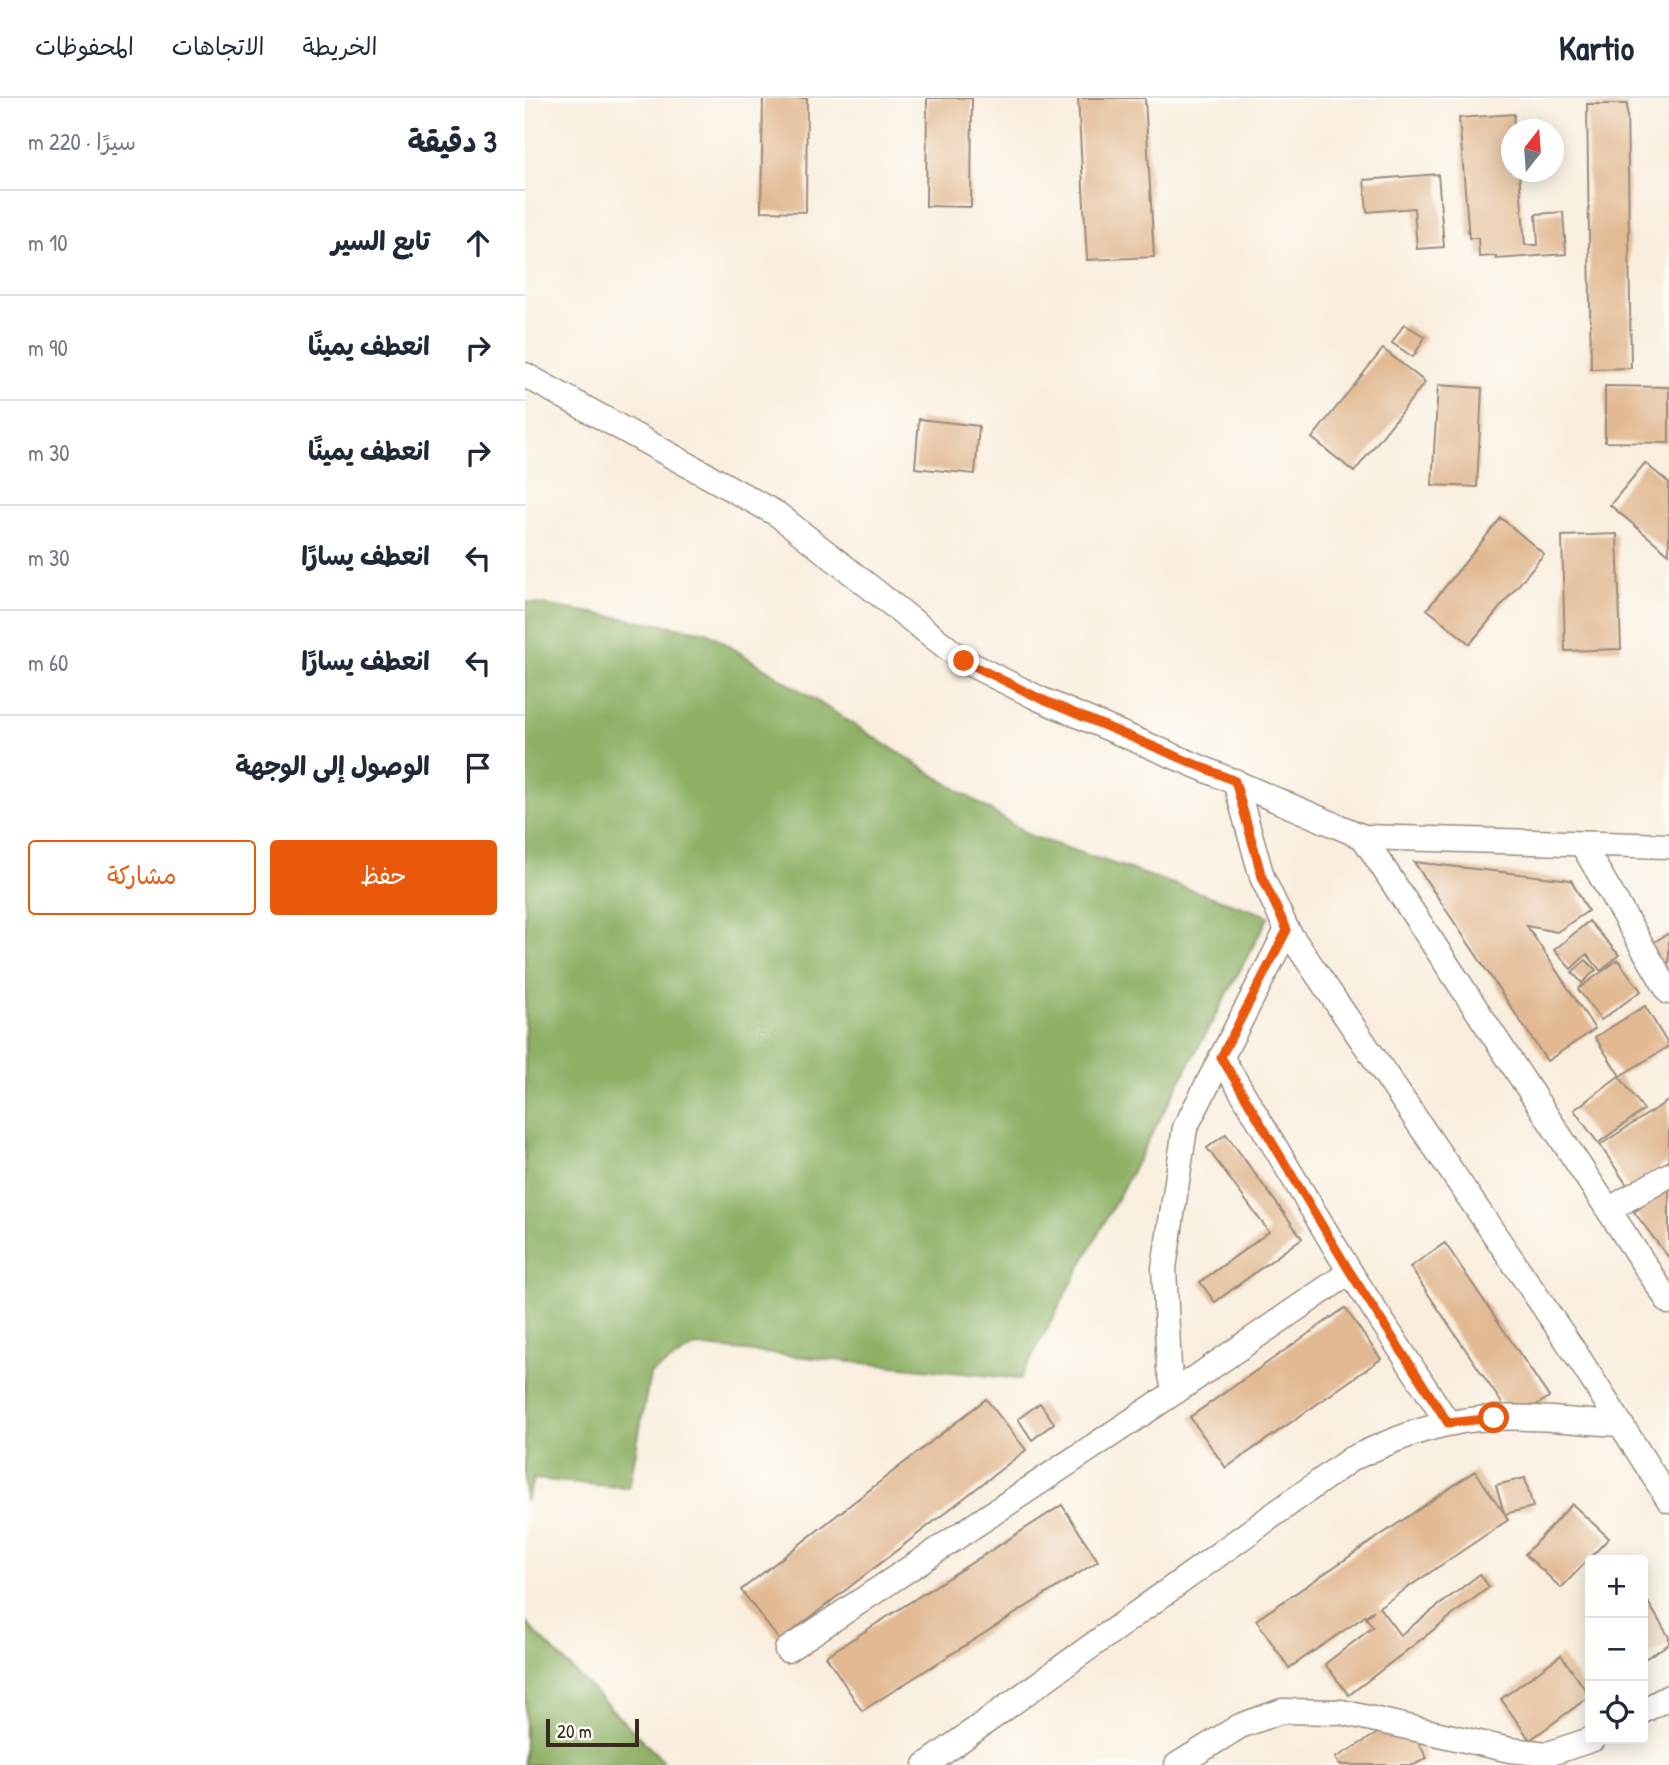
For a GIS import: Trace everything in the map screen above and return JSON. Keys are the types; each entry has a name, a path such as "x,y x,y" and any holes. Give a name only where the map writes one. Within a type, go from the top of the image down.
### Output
{"street":[{"path":"525,375 777,514 964,661 1041,699 1363,837 1669,846"},
{"path":"1235,781 1262,877 1287,930 1669,1500"},
{"path":"1363,837 1669,1302"},
{"path":"1582,844 1669,992"},
{"path":"1175,1392 1169,1368 1166,1256 1185,1128 1287,930"},
{"path":"1221,1057 1350,1272 1448,1423"},
{"path":"1610,1209 1669,1175"},
{"path":"786,1650 1175,1392 1350,1272"},
{"path":"926,1765 1351,1459 1400,1437 1448,1423 1494,1418 1620,1424"},
{"path":"1648,1708 1669,1697"},
{"path":"1177,1765 1240,1726 1283,1711 1341,1712 1510,1749 1548,1754 1585,1742"}],"green space":[{"path":"525,602 707,632 1031,836 1269,916 1020,1379 696,1346 650,1374 629,1488 534,1479 525,1501"},
{"path":"525,1622 663,1761 663,1765 525,1765"}],"building":[{"path":"763,98 807,98 806,212 761,211"},
{"path":"927,98 972,98 971,207 926,206"},
{"path":"1078,98 1145,98 1154,257 1087,260"},
{"path":"1587,104 1627,104 1631,368 1591,369"},
{"path":"1514,114 1514,119 1501,119 1501,182 1520,182 1525,245 1538,245 1536,214 1563,212 1566,254 1496,259 1496,256 1479,257 1478,238 1469,238 1459,118"},
{"path":"1438,174 1444,247 1417,249 1414,208 1367,212 1364,180"},
{"path":"1404,324 1425,337 1413,357 1392,343"},
{"path":"1383,349 1425,382 1354,472 1312,438"},
{"path":"1438,385 1482,388 1477,487 1432,485"},
{"path":"1605,386 1669,387 1669,443 1605,442"},
{"path":"919,419 979,426 975,474 915,468"},
{"path":"1645,463 1669,483 1669,554 1610,505"},
{"path":"1501,518 1544,554 1470,644 1427,609"},
{"path":"1617,534 1621,649 1565,651 1562,536"},
{"path":"1414,862 1571,880 1588,911 1557,932 1527,926 1595,1029 1547,1061"},
{"path":"1589,921 1619,955 1601,971 1587,954 1571,969 1554,950"},
{"path":"1669,933 1669,962 1662,967 1649,945"},
{"path":"1586,960 1596,970 1582,983 1572,972"},
{"path":"1618,960 1641,991 1601,1020 1578,989"},
{"path":"1645,1006 1669,1046 1620,1076 1595,1037"},
{"path":"1619,1076 1644,1110 1598,1143 1574,1110"},
{"path":"1669,1100 1669,1161 1629,1188 1600,1145"},
{"path":"1226,1134 1302,1238 1215,1302 1200,1282 1269,1232 1207,1148"},
{"path":"1669,1186 1669,1258 1634,1212"},
{"path":"1445,1243 1549,1397 1513,1420 1410,1267"},
{"path":"1345,1308 1381,1359 1226,1468 1190,1417"},
{"path":"986,1399 1026,1450 780,1641 741,1590"},
{"path":"1040,1403 1054,1423 1032,1440 1018,1419"},
{"path":"1475,1471 1504,1513 1496,1485 1525,1478 1533,1507 1505,1514 1508,1520 1379,1607 1400,1635 1480,1574 1489,1587 1349,1695 1325,1664 1373,1627 1366,1618 1374,1610 1289,1668 1256,1620"},
{"path":"1572,1504 1609,1538 1593,1555 1585,1555 1585,1563 1561,1588 1525,1554"},
{"path":"1062,1505 1098,1561 862,1711 826,1656"},
{"path":"1648,1602 1669,1637 1669,1644 1648,1657"},
{"path":"1561,1655 1585,1689 1585,1700 1530,1740 1501,1699"},
{"path":"1404,1718 1427,1758 1414,1765 1339,1765 1335,1758"}],"route":[{"path":"964,661 1041,699 1235,781 1262,877 1287,930 1221,1057 1350,1272 1448,1423 1494,1418"}]}
